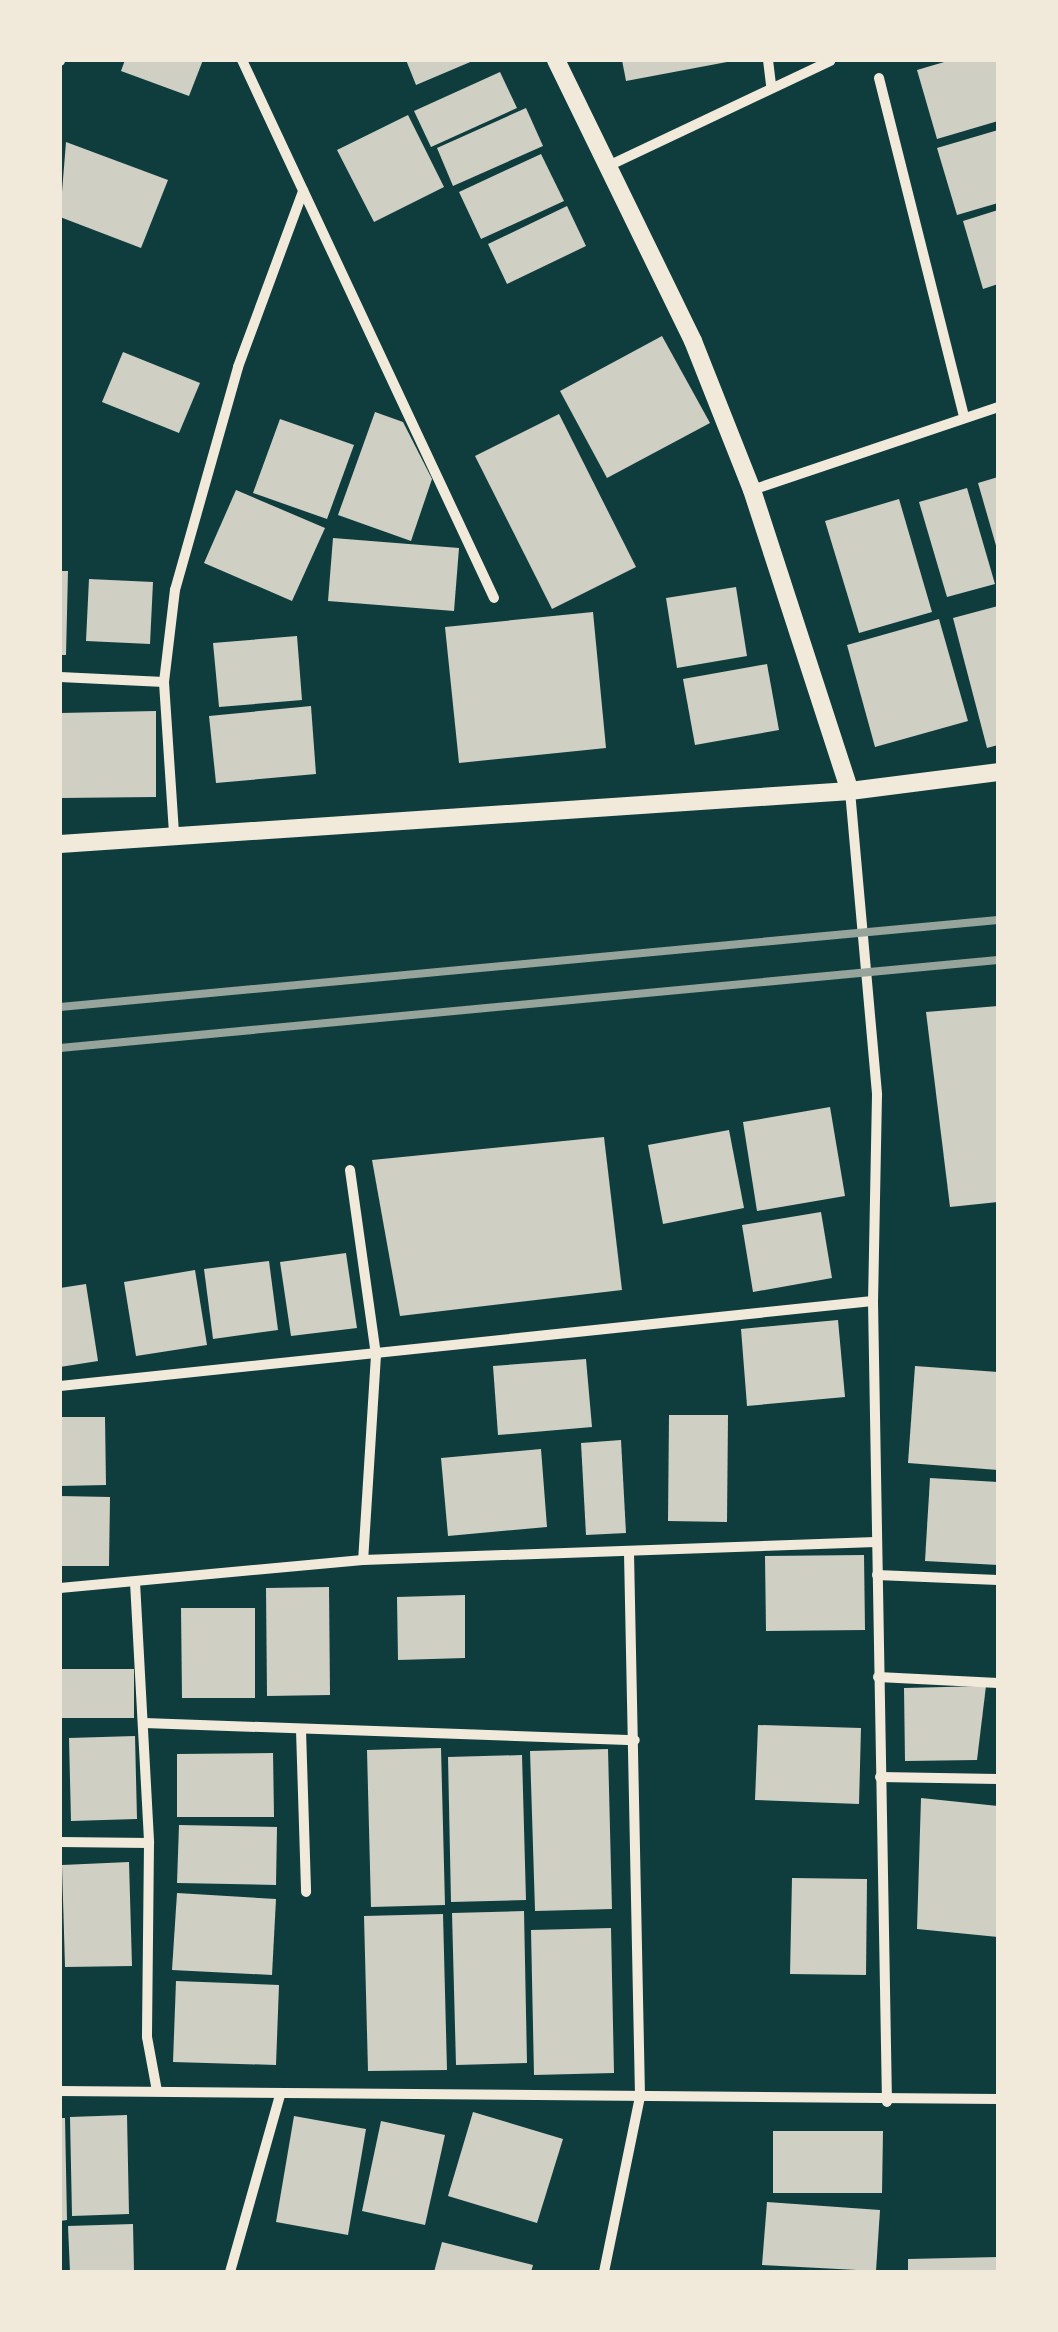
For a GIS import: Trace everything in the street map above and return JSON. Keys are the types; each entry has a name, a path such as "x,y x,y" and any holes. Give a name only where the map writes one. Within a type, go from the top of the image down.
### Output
{"street":[{"path":"242,60 494,598"},
{"path":"556,60 693,341 752,490 850,791 876,1095 873,1301 887,2102"},
{"path":"768,60 771,86"},
{"path":"606,167 830,61"},
{"path":"878,78 964,417"},
{"path":"174,833 164,682 175,590 222,423 304,190"},
{"path":"752,490 998,406"},
{"path":"60,678 164,682"},
{"path":"60,844 174,833 850,791 998,772"},
{"path":"350,1170 376,1355 362,1560"},
{"path":"60,1386 873,1301"},
{"path":"60,1588 362,1560 876,1542"},
{"path":"604,2272 640,2096 629,1552"},
{"path":"877,1575 998,1580"},
{"path":"135,1582 149,1843 148,2037 158,2090"},
{"path":"878,1677 998,1683"},
{"path":"144,1723 635,1740"},
{"path":"301,1730 306,1892"},
{"path":"880,1777 998,1779"},
{"path":"60,1842 149,1843"},
{"path":"60,2090 280,2096 567,2091 887,2102 998,2099"},
{"path":"230,2272 280,2096"}],"building":[{"path":"125,60 203,60 189,96 121,71"},
{"path":"406,60 475,60 416,85"},
{"path":"622,60 727,60 727,62 626,81"},
{"path":"951,60 998,60 998,121 937,139 917,70"},
{"path":"500,72 517,108 431,147 414,111"},
{"path":"526,108 543,146 453,186 437,148"},
{"path":"408,115 444,187 374,222 337,150"},
{"path":"998,130 998,203 957,215 937,148"},
{"path":"66,142 168,180 141,248 60,217"},
{"path":"541,154 564,201 481,239 459,192"},
{"path":"567,206 586,246 507,284 488,244"},
{"path":"998,210 998,284 983,289 963,221"},
{"path":"662,336 710,423 607,478 560,391"},
{"path":"123,352 200,383 179,433 102,402"},
{"path":"375,412 403,422 432,479 411,541 338,515"},
{"path":"559,414 636,567 552,609 475,456"},
{"path":"280,419 354,445 327,519 253,493"},
{"path":"998,477 998,549 997,549 978,483"},
{"path":"967,488 995,584 947,597 919,502"},
{"path":"236,490 325,528 292,601 204,563"},
{"path":"899,499 932,612 859,633 825,521"},
{"path":"333,538 459,548 454,611 328,601"},
{"path":"60,571 68,571 66,655 60,655"},
{"path":"89,579 153,582 150,644 86,641"},
{"path":"736,587 747,656 677,668 666,598"},
{"path":"998,606 998,745 987,748 953,618"},
{"path":"593,612 606,748 459,763 445,627"},
{"path":"939,619 968,721 875,747 847,645"},
{"path":"297,636 302,700 219,707 213,643"},
{"path":"767,664 779,730 695,745 683,679"},
{"path":"311,706 316,774 216,783 209,716"},
{"path":"156,711 156,797 60,798 60,713"},
{"path":"998,1006 998,1202 950,1207 926,1012"},
{"path":"830,1107 845,1196 757,1211 743,1122"},
{"path":"729,1130 744,1208 663,1224 648,1145"},
{"path":"604,1137 622,1290 400,1316 372,1160"},
{"path":"821,1212 832,1278 753,1292 742,1225"},
{"path":"346,1253 357,1328 291,1336 280,1262"},
{"path":"269,1261 278,1330 213,1339 204,1269"},
{"path":"195,1270 207,1345 136,1356 124,1282"},
{"path":"86,1284 98,1361 60,1367 60,1288"},
{"path":"838,1320 845,1397 747,1406 741,1329"},
{"path":"586,1359 592,1427 498,1435 493,1366"},
{"path":"915,1366 998,1372 998,1470 908,1463"},
{"path":"669,1415 728,1415 727,1522 668,1521"},
{"path":"60,1417 105,1417 106,1485 60,1486"},
{"path":"621,1440 626,1533 586,1535 581,1443"},
{"path":"541,1449 547,1527 448,1536 441,1458"},
{"path":"930,1478 998,1482 998,1565 925,1561"},
{"path":"60,1496 110,1497 109,1566 60,1566"},
{"path":"864,1555 865,1630 766,1631 765,1556"},
{"path":"329,1587 330,1695 267,1696 266,1588"},
{"path":"465,1595 465,1658 398,1660 397,1597"},
{"path":"181,1608 255,1608 255,1698 182,1698"},
{"path":"61,1669 134,1669 134,1718 62,1718"},
{"path":"986,1686 977,1760 905,1761 904,1688"},
{"path":"758,1725 861,1728 859,1804 755,1800"},
{"path":"135,1736 137,1819 71,1821 69,1738"},
{"path":"441,1748 445,1905 371,1907 367,1750"},
{"path":"608,1749 612,1909 535,1911 530,1751"},
{"path":"273,1753 274,1817 177,1817 177,1754"},
{"path":"522,1755 526,1900 451,1902 448,1757"},
{"path":"921,1798 998,1806 998,1937 917,1929"},
{"path":"179,1825 277,1827 276,1885 177,1883"},
{"path":"129,1862 132,1966 65,1967 62,1865"},
{"path":"792,1878 867,1879 866,1975 790,1974"},
{"path":"177,1893 276,1899 272,1975 172,1970"},
{"path":"524,1911 527,2063 456,2065 452,1913"},
{"path":"443,1914 447,2070 368,2071 364,1916"},
{"path":"611,1928 614,2073 534,2075 531,1930"},
{"path":"176,1981 279,1985 276,2065 173,2062"},
{"path":"473,2112 563,2139 537,2223 448,2196"},
{"path":"127,2115 129,2214 72,2216 70,2117"},
{"path":"294,2116 366,2129 348,2235 276,2222"},
{"path":"60,2118 65,2118 67,2220 60,2221"},
{"path":"381,2121 445,2135 425,2225 362,2211"},
{"path":"773,2131 883,2131 882,2193 773,2193"},
{"path":"767,2202 880,2210 876,2271 762,2265"},
{"path":"133,2224 134,2272 70,2272 68,2226"},
{"path":"442,2242 533,2265 531,2272 434,2272"},
{"path":"998,2257 998,2272 908,2272 908,2259"}],"railway":[{"path":"60,1007 998,920"},
{"path":"60,1048 998,960"}]}
